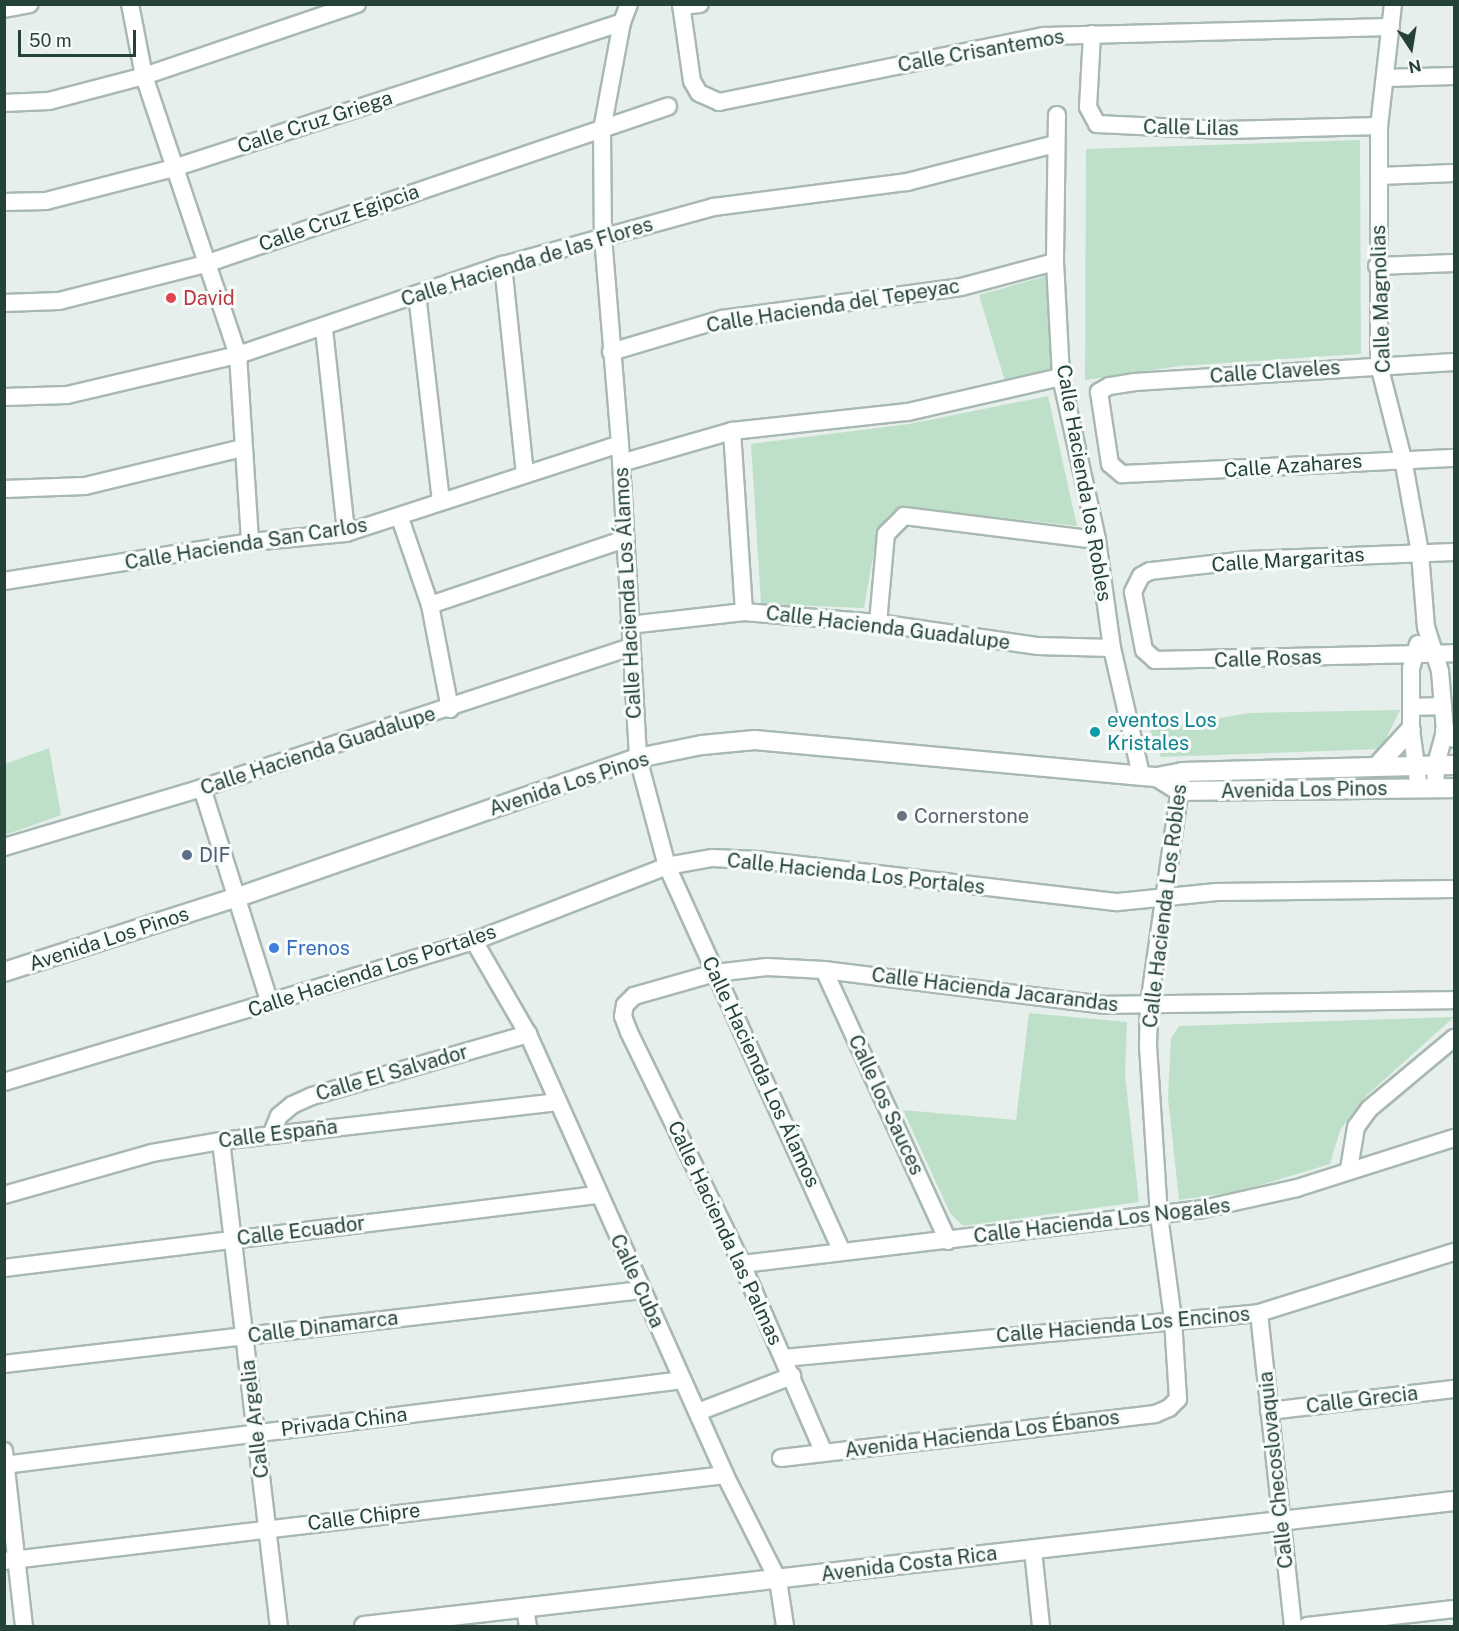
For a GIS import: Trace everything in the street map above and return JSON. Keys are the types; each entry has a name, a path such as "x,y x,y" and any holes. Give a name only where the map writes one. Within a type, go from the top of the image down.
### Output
{"street":[{"path":"4,9 30,4"},
{"path":"130,4 144,76 177,167 205,264 238,355 242,448 250,542"},
{"path":"4,103 50,101 144,76 357,4"},
{"name":"Calle Hacienda Los Álamos","path":"629,4 622,22 602,130 603,237 620,444 638,758 667,866 842,1251"},
{"path":"681,5 700,4"},
{"name":"Calle Magnolias","path":"1393,4 1378,126 1379,365 1403,459 1420,553 1426,627 1436,654 1443,706 1450,735 1427,766"},
{"name":"Calle Crisantemos","path":"681,5 692,81 705,98 719,102 1044,36 1391,27"},
{"name":"Calle Cruz Griega","path":"4,202 46,201 177,167 622,22"},
{"name":"Calle Lilas","path":"1092,34 1088,107 1097,124 1225,130 1378,126"},
{"path":"1385,78 1455,76"},
{"name":"Calle Cruz Egipcia","path":"4,303 59,301 205,264 668,106"},
{"name":"Calle Hacienda los Robles","path":"1057,115 1055,262 1061,376 1097,540 1113,648 1149,776"},
{"name":"Calle Hacienda de las Flores","path":"4,397 67,395 238,355 324,329 503,265 714,207 907,182 1055,144"},
{"path":"1379,176 1455,173"},
{"name":"Calle Hacienda del Tepeyac","path":"611,352 722,319 961,287 1055,262"},
{"path":"1377,266 1455,263"},
{"path":"503,265 525,473"},
{"path":"417,294 441,501"},
{"path":"324,329 346,532"},
{"name":"Calle Claveles","path":"1132,476 1115,471 1110,464 1099,392 1109,386 1135,382 1379,365 1455,362"},
{"path":"621,463 732,432 908,412 1061,376"},
{"path":"732,432 744,612"},
{"name":"Calle Hacienda San Carlos","path":"4,581 250,542 346,532 400,518 441,501 620,444"},
{"path":"4,489 85,486 242,448"},
{"name":"Calle Azahares","path":"1132,476 1403,459 1455,458"},
{"path":"878,623 886,534 890,525 904,516 1097,540"},
{"path":"400,518 430,605 450,709"},
{"path":"430,605 625,539"},
{"name":"Calle Margaritas","path":"1133,592 1141,576 1150,571 1247,560 1455,552"},
{"name":"Calle Rosas","path":"1133,592 1144,650 1155,660 1455,653"},
{"name":"Calle Hacienda Guadalupe","path":"629,625 744,612 878,623 1038,646 1113,648"},
{"name":"Calle Magnolias","path":"1426,627 1414,654 1411,729 1427,766"},
{"name":"Calle Hacienda Guadalupe","path":"4,847 202,788 450,709 630,648"},
{"path":"1413,707 1443,706"},
{"path":"1377,766 1411,729"},
{"name":"Avenida Los Pinos","path":"4,972 238,897 638,758 702,745 755,740 1149,776 1182,772 1455,765"},
{"path":"1427,766 1427,788"},
{"name":"Calle Hacienda Los Robles","path":"1178,1399 1173,1319 1159,1216 1149,1092 1149,1005 1162,897 1182,772"},
{"name":"Avenida Los Pinos","path":"1149,776 1179,792 1455,788"},
{"path":"202,788 270,1004"},
{"name":"Calle Hacienda Los Portales","path":"4,1082 474,941 667,866 712,858 758,860 1089,900 1216,892 1455,889"},
{"name":"Calle Cuba","path":"474,941 528,1034 597,1195 725,1475 778,1580 785,1626"},
{"name":"Calle Hacienda Jacarandas","path":"623,1016 626,1005 634,996 715,972 767,967 824,970 1104,1005 1455,999"},
{"name":"Calle los Sauces","path":"824,970 948,1240"},
{"name":"Calle Hacienda las Palmas","path":"623,1016 742,1264 824,1453"},
{"name":"Calle El Salvador","path":"272,1133 279,1116 292,1105 312,1096 528,1034"},
{"path":"1349,1169 1356,1127 1369,1109 1455,1038"},
{"name":"Calle España","path":"4,1195 152,1153 220,1141 272,1133 557,1102"},
{"name":"Calle Hacienda Los Nogales","path":"742,1264 1159,1216 1243,1202 1455,1138"},
{"name":"Calle Argelia","path":"220,1141 279,1626"},
{"name":"Calle Ecuador","path":"4,1268 597,1195"},
{"name":"Calle Hacienda Los Encinos","path":"784,1358 1173,1319 1259,1313 1455,1252"},
{"name":"Calle Dinamarca","path":"4,1365 642,1290"},
{"name":"Calle Checoslovaquia","path":"1259,1313 1293,1626"},
{"path":"698,1412 792,1376"},
{"name":"Privada China","path":"5,1460 683,1380"},
{"name":"Calle Grecia","path":"1269,1411 1455,1389"},
{"name":"Avenida Hacienda Los Ébanos","path":"781,1458 1155,1414 1169,1408 1178,1399"},
{"path":"5,1460 10,1560 24,1626"},
{"name":"Calle Chipre","path":"10,1560 725,1475"},
{"name":"Avenida Costa Rica","path":"364,1626 1455,1501"},
{"path":"1033,1550 1041,1626"},
{"path":"525,1608 528,1626"},
{"path":"1307,1626 1455,1609"}],"green space":[{"path":"1360,140 1361,354 1180,366 1085,380 1086,149"},
{"path":"1046,276 1051,371 1005,381 979,295"},
{"path":"1048,396 1077,526 906,507 890,514 878,528 864,608 761,604 751,444 909,424"},
{"path":"1400,710 1381,749 1161,757 1150,730 1249,713"},
{"path":"49,748 61,815 5,835 5,764"},
{"path":"1029,1013 1127,1022 1125,1074 1139,1202 963,1226 950,1213 903,1110 1016,1120"},
{"path":"1454,1017 1366,1096 1340,1130 1330,1164 1241,1191 1179,1200 1168,1098 1171,1038 1179,1026"}],"place":[{"name":"David","path":"171,298"},
{"name":"eventos Los Kristales","path":"1095,732"},
{"name":"Cornerstone","path":"902,816"},
{"name":"DIF","path":"187,855"},
{"name":"Frenos","path":"274,948"}]}
